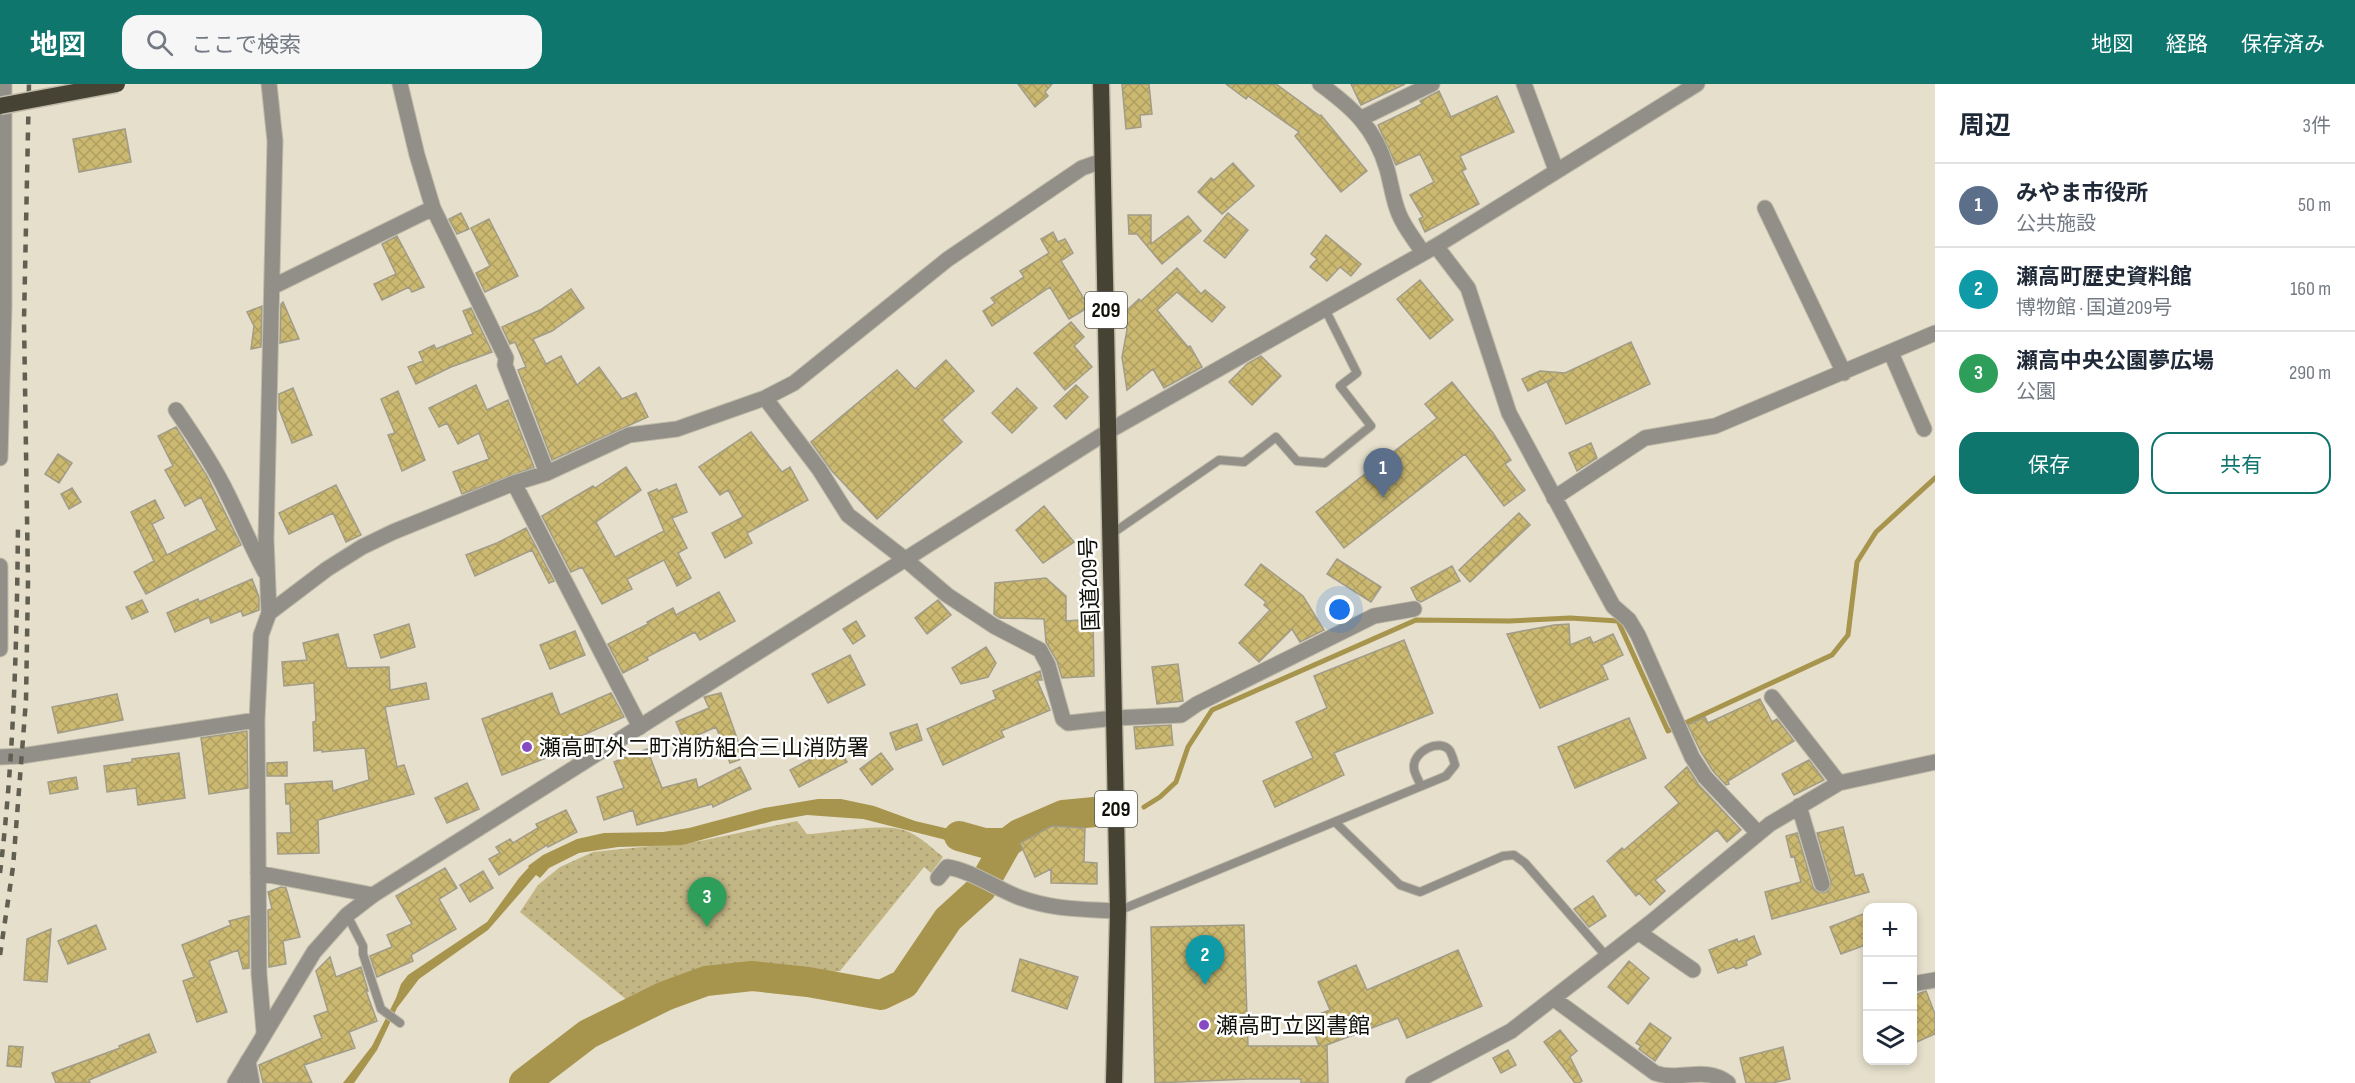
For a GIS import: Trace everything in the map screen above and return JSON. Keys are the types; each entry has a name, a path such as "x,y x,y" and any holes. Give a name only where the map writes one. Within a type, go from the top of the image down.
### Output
{"highway":[{"path":"0,106 117,84"},
{"name":"国道209号","path":"1101,84 1118,911 1114,1083"}],"street":[{"path":"0,458 4,307 4,84"},
{"path":"264,1032 259,974 257,720 261,635 269,614 266,539 275,141 269,84"},
{"path":"400,84 417,155 433,208 506,358 505,365 547,473"},
{"path":"1320,84 1348,104 1362,118 1386,165 1399,214 1468,288 1509,413 1554,498 1613,606 1629,620 1638,634 1692,757 1705,777 1758,833"},
{"path":"1362,118 1432,84"},
{"path":"1524,84 1556,170"},
{"path":"235,1083 314,952 347,915 373,895 1107,432 1430,249 1693,85"},
{"path":"269,614 327,569 362,547 393,532 514,483 547,473 629,435 677,429 765,398 794,383 948,260 1082,168 1102,161"},
{"path":"272,287 433,208"},
{"path":"1765,208 1844,373"},
{"path":"1554,498 1645,438 1714,426 1891,354 1935,333"},
{"path":"1891,354 1924,429"},
{"path":"765,398 819,469 848,515 906,560 946,595 994,626 1040,650 1048,665 1063,719 1068,723 1181,715 1197,704 1374,616 1414,609"},
{"path":"176,410 196,438 227,492 245,534 268,578"},
{"path":"514,483 640,727"},
{"path":"0,566 0,649"},
{"path":"1772,696 1839,783"},
{"path":"0,757 21,756 257,720"},
{"path":"1413,1083 1511,1031 1607,957 1758,833 1798,806 1839,783 1935,762"},
{"path":"1798,806 1822,884"},
{"path":"938,878 947,867 960,869 990,885 1053,908 1118,911"},
{"path":"258,873 373,895"},
{"path":"1638,932 1693,970"},
{"path":"1917,983 1935,980"},
{"path":"1554,999 1655,1073 1667,1077 1698,1073 1711,1075 1728,1083"},
{"path":"248,1061 252,1083"}],"lane":[{"path":"1110,535 1219,460 1244,462 1276,436 1297,461 1324,463 1371,426 1340,386 1357,373 1325,309"},
{"path":"1118,911 1446,776 1455,765 1450,751 1437,746 1425,749 1416,759 1413,767 1421,786"},
{"path":"1335,822 1400,885 1420,892 1503,856 1514,855 1525,863 1607,957"},
{"path":"347,915 363,946 363,954 381,1009 400,1023"}],"shaded area":[{"path":"818,799 841,799 874,806 915,821 979,836 998,837 999,849 950,841 863,819 807,815 773,821 682,845 618,847 579,853 549,868 540,878 536,875 488,930 419,979 397,1008 377,1050 354,1083 343,1083 372,1046 401,984 408,975 487,922 528,866 543,855 577,839 604,833 663,832 689,828 764,808"},
{"path":"797,821 807,834 874,828 900,829 918,837 943,857 931,873 924,867 840,971 827,973 766,967 700,975 633,1005 520,912 538,885 560,867 593,852 700,841"}],"building":[{"path":"1018,84 1052,84 1045,92 1048,96 1035,107"},
{"path":"1122,84 1149,84 1152,114 1140,115 1141,127 1126,129"},
{"path":"1226,84 1276,84 1321,115 1367,171 1341,192 1295,136 1299,132 1248,96 1246,99"},
{"path":"1351,84 1405,84 1361,105"},
{"path":"1439,91 1451,117 1497,96 1514,132 1460,156 1466,169 1462,171 1479,204 1425,232 1419,219 1423,217 1410,195 1434,182 1420,154 1396,165 1378,125 1422,104 1420,101"},
{"path":"125,129 131,162 79,172 73,139"},
{"path":"1233,163 1254,186 1222,214 1198,192 1211,178 1214,180"},
{"path":"461,213 469,229 457,234 449,219"},
{"path":"1228,213 1248,230 1225,258 1204,241"},
{"path":"1128,215 1151,215 1151,244 1188,216 1201,231 1162,264 1137,234 1129,234"},
{"path":"489,219 518,276 485,292 476,273 490,266 471,228"},
{"path":"1053,232 1058,242 1065,239 1073,253 1061,261 1089,307 1069,319 1050,287 992,326 983,311 995,303 991,298 1024,277 1020,271 1049,253 1041,239"},
{"path":"1326,235 1361,264 1351,276 1340,267 1327,281 1310,267 1317,259 1311,254"},
{"path":"397,236 424,287 412,292 409,287 382,300 374,284 396,274 382,244"},
{"path":"1177,268 1201,294 1205,290 1225,307 1212,322 1177,292 1157,310 1188,347 1190,346 1202,367 1164,388 1153,369 1127,390 1122,357 1127,330 1124,313 1139,299 1141,301"},
{"path":"1420,280 1453,320 1430,339 1397,299"},
{"path":"571,289 584,308 552,331 533,339 546,364 561,356 577,385 599,367 622,399 636,393 648,417 552,460 518,370 526,367 515,342 510,344 502,327 540,310"},
{"path":"283,302 299,339 280,343 281,304"},
{"path":"262,306 261,347 251,349 254,326 247,312"},
{"path":"471,308 492,352 451,367 416,384 408,367 423,361 419,352 434,345 436,349 473,334 463,311"},
{"path":"1071,322 1084,337 1074,346 1092,367 1065,390 1034,353"},
{"path":"1631,342 1650,384 1566,424 1547,382 1554,378 1528,391 1522,379 1540,371 1565,373"},
{"path":"1261,356 1281,376 1252,405 1229,382 1247,364"},
{"path":"946,360 974,391 942,420 962,442 877,519 832,471 811,442 897,370 915,389"},
{"path":"1452,382 1493,433 1511,460 1505,464 1525,490 1504,506 1465,454 1344,548 1316,512 1437,418 1425,404"},
{"path":"476,385 487,410 508,400 534,467 462,494 453,472 489,459 479,433 458,444 447,423 439,427 429,408"},
{"path":"1076,385 1088,397 1066,419 1054,406"},
{"path":"293,388 312,435 292,443 279,409 279,394"},
{"path":"1017,388 1037,408 1012,433 992,413"},
{"path":"398,391 425,460 402,471 388,435 395,433 381,399"},
{"path":"176,427 207,476 241,545 146,594 134,572 154,561 131,512 155,500 164,518 152,524 167,555 217,530 201,497 185,506 165,470 173,466 158,436"},
{"path":"751,432 782,472 790,467 808,500 747,533 752,543 725,558 712,533 743,517 728,490 720,495 699,467"},
{"path":"1591,443 1597,458 1577,471 1569,453"},
{"path":"58,454 72,463 59,483 45,474"},
{"path":"626,467 641,490 596,522 615,557 664,531 648,493 676,484 687,512 672,518 687,548 678,553 691,578 677,586 664,560 627,579 632,589 602,604 582,567 571,572 542,516 593,486 595,488"},
{"path":"336,485 361,535 346,542 333,513 289,534 279,513"},
{"path":"72,488 81,502 69,509 61,494"},
{"path":"1044,506 1074,542 1043,563 1016,530"},
{"path":"1519,513 1530,525 1470,582 1459,570"},
{"path":"526,528 554,581 549,583 532,550 475,576 466,555"},
{"path":"1337,559 1381,587 1371,602 1327,574"},
{"path":"1261,564 1303,596 1324,630 1300,642 1292,629 1259,662 1239,643 1270,610 1264,605 1266,602 1245,585"},
{"path":"1452,566 1460,581 1421,602 1417,600 1411,588"},
{"path":"1046,578 1066,596 1066,621 1093,619 1094,676 1062,678 1057,661 1046,642 1044,619 1000,618 994,614 995,583"},
{"path":"252,579 259,597 259,610 243,616 241,611 211,623 209,617 175,632 167,613"},
{"path":"719,592 735,621 700,640 695,632 647,657 648,660 623,673 608,644 648,624 647,622 673,608 676,615"},
{"path":"142,600 148,612 132,619 126,607"},
{"path":"938,600 951,615 927,634 915,618"},
{"path":"856,621 865,636 853,644 843,629"},
{"path":"409,624 415,647 381,658 374,635"},
{"path":"1569,624 1570,645 1590,637 1593,643 1613,634 1623,655 1602,665 1608,679 1540,708 1507,634"},
{"path":"575,631 585,655 550,669 540,645"},
{"path":"338,634 347,668 389,667 390,690 426,683 429,699 385,707 397,767 404,765 414,794 318,820 319,853 278,854 277,833 291,833 290,804 286,804 285,784 332,781 333,791 369,780 365,748 314,751 313,722 316,721 314,683 284,686 282,662 307,660 303,643"},
{"path":"1404,640 1433,713 1334,753 1344,775 1275,807 1263,781 1313,758 1296,722 1327,708 1314,676"},
{"path":"986,647 996,663 988,677 961,684 952,668"},
{"path":"850,655 865,685 828,703 812,674"},
{"path":"1178,664 1183,701 1157,704 1152,667"},
{"path":"1040,671 1042,680 1037,680 1050,710 1001,731 1004,737 943,765 927,729 996,699 993,691"},
{"path":"552,693 560,715 611,693 624,717 570,741 572,748 502,775 482,719"},
{"path":"721,693 744,758 730,763 716,727 684,741 676,722 709,708 704,697"},
{"path":"117,694 123,720 58,733 52,707"},
{"path":"1760,699 1772,722 1777,719 1794,741 1728,781 1729,784 1726,785 1713,771 1688,725 1705,717 1708,723"},
{"path":"1629,718 1646,758 1575,788 1558,747"},
{"path":"917,724 922,740 896,750 890,733"},
{"path":"1171,725 1173,745 1136,749 1134,727"},
{"path":"247,731 248,788 209,794 201,738"},
{"path":"838,745 847,762 799,787 790,770"},
{"path":"647,749 662,788 696,779 698,788 740,767 751,789 713,807 712,804 637,825 633,810 604,820 597,797 624,788 614,762"},
{"path":"179,753 185,798 138,805 136,788 107,792 104,766 132,762 132,759"},
{"path":"881,753 893,769 872,785 860,769"},
{"path":"1809,760 1824,780 1794,795 1782,774"},
{"path":"287,762 287,776 267,776 267,763"},
{"path":"1687,767 1698,784 1741,830 1727,842 1717,830 1655,880 1665,891 1650,905 1639,893 1636,896 1607,861 1622,848 1624,850 1679,803 1665,787"},
{"path":"76,777 78,789 50,794 48,782"},
{"path":"467,783 479,809 447,823 435,798"},
{"path":"566,810 577,832 548,847 547,845 499,875 489,859 500,853 496,847 510,839 513,843 538,828 536,824"},
{"path":"1052,826 1085,828 1084,862 1097,863 1097,884 1051,883 1051,869 1035,877 1020,843"},
{"path":"1843,827 1855,876 1863,874 1869,892 1772,919 1765,892 1801,882 1786,836 1797,833 1813,887 1816,891 1824,893 1829,890 1831,882 1817,833"},
{"path":"445,868 457,888 439,899 456,929 411,955 413,961 377,977 370,956 392,947 387,935 412,924 396,896"},
{"path":"483,871 493,888 470,902 460,885"},
{"path":"281,887 286,888 300,937 283,941 286,964 269,967 268,910 272,909 268,892"},
{"path":"1593,896 1606,916 1589,927 1574,909"},
{"path":"1863,914 1863,946 1841,954 1830,927"},
{"path":"249,916 249,968 243,969 238,950 209,961 227,1012 197,1022 183,981 194,977 182,945 231,925 229,921"},
{"path":"96,925 106,949 68,964 58,941"},
{"path":"1244,925 1248,1046 1319,1046 1309,1018 1330,1010 1318,982 1356,965 1367,990 1458,950 1482,1006 1407,1038 1398,1018 1324,1046 1327,1046 1328,1083 1301,1083 1301,1079 1249,1079 1155,1083 1151,927"},
{"path":"51,929 47,982 24,980 27,939"},
{"path":"1754,936 1761,954 1746,961 1747,965 1718,973 1709,950 1737,939 1738,942"},
{"path":"330,957 336,977 361,967 368,991 366,991 377,1021 349,1032 355,1048 304,1065 312,1083 263,1083 259,1065 322,1038 314,1016 328,1011 316,971"},
{"path":"1020,959 1078,977 1067,1009 1012,991"},
{"path":"1629,961 1649,978 1628,1004 1608,987"},
{"path":"1926,991 1935,1014 1935,1034 1917,1042 1917,1011 1917,994"},
{"path":"1650,1023 1671,1038 1655,1061 1639,1049 1641,1046 1636,1043"},
{"path":"1560,1030 1577,1051 1570,1057 1582,1081 1579,1083 1575,1083 1544,1042"},
{"path":"149,1034 156,1052 89,1080 90,1083 56,1083 52,1073 120,1048 119,1046"},
{"path":"9,1046 23,1047 21,1067 7,1066"},
{"path":"1783,1047 1790,1079 1772,1083 1746,1083 1740,1058"},
{"path":"1508,1050 1516,1065 1501,1073 1493,1058"}],"waterway":[{"path":"1144,807 1160,797 1176,782 1188,747 1212,710 1416,620 1509,621 1570,618 1618,621 1668,731 1832,655 1848,635 1857,562 1876,532 1935,478"},
{"path":"524,1083 588,1034 665,996 706,981 752,976 808,982 881,995 904,984 948,919 981,889 1007,843 1019,834 1063,815 1095,812"},
{"path":"959,836 984,843 1007,843"}],"railway":[{"path":"0,955 13,867 26,700 28,581 24,320 29,84"},
{"path":"0,873 9,786 14,698 18,522"}],"place":[{"name":"みやま市役所","path":"1383,498"},
{"name":"瀬高町外二町消防組合三山消防署","path":"527,747"},
{"name":"瀬高中央公園夢広場","path":"707,927"},
{"name":"瀬高町歴史資料館","path":"1205,985"},
{"name":"瀬高町立図書館","path":"1204,1025"}]}
